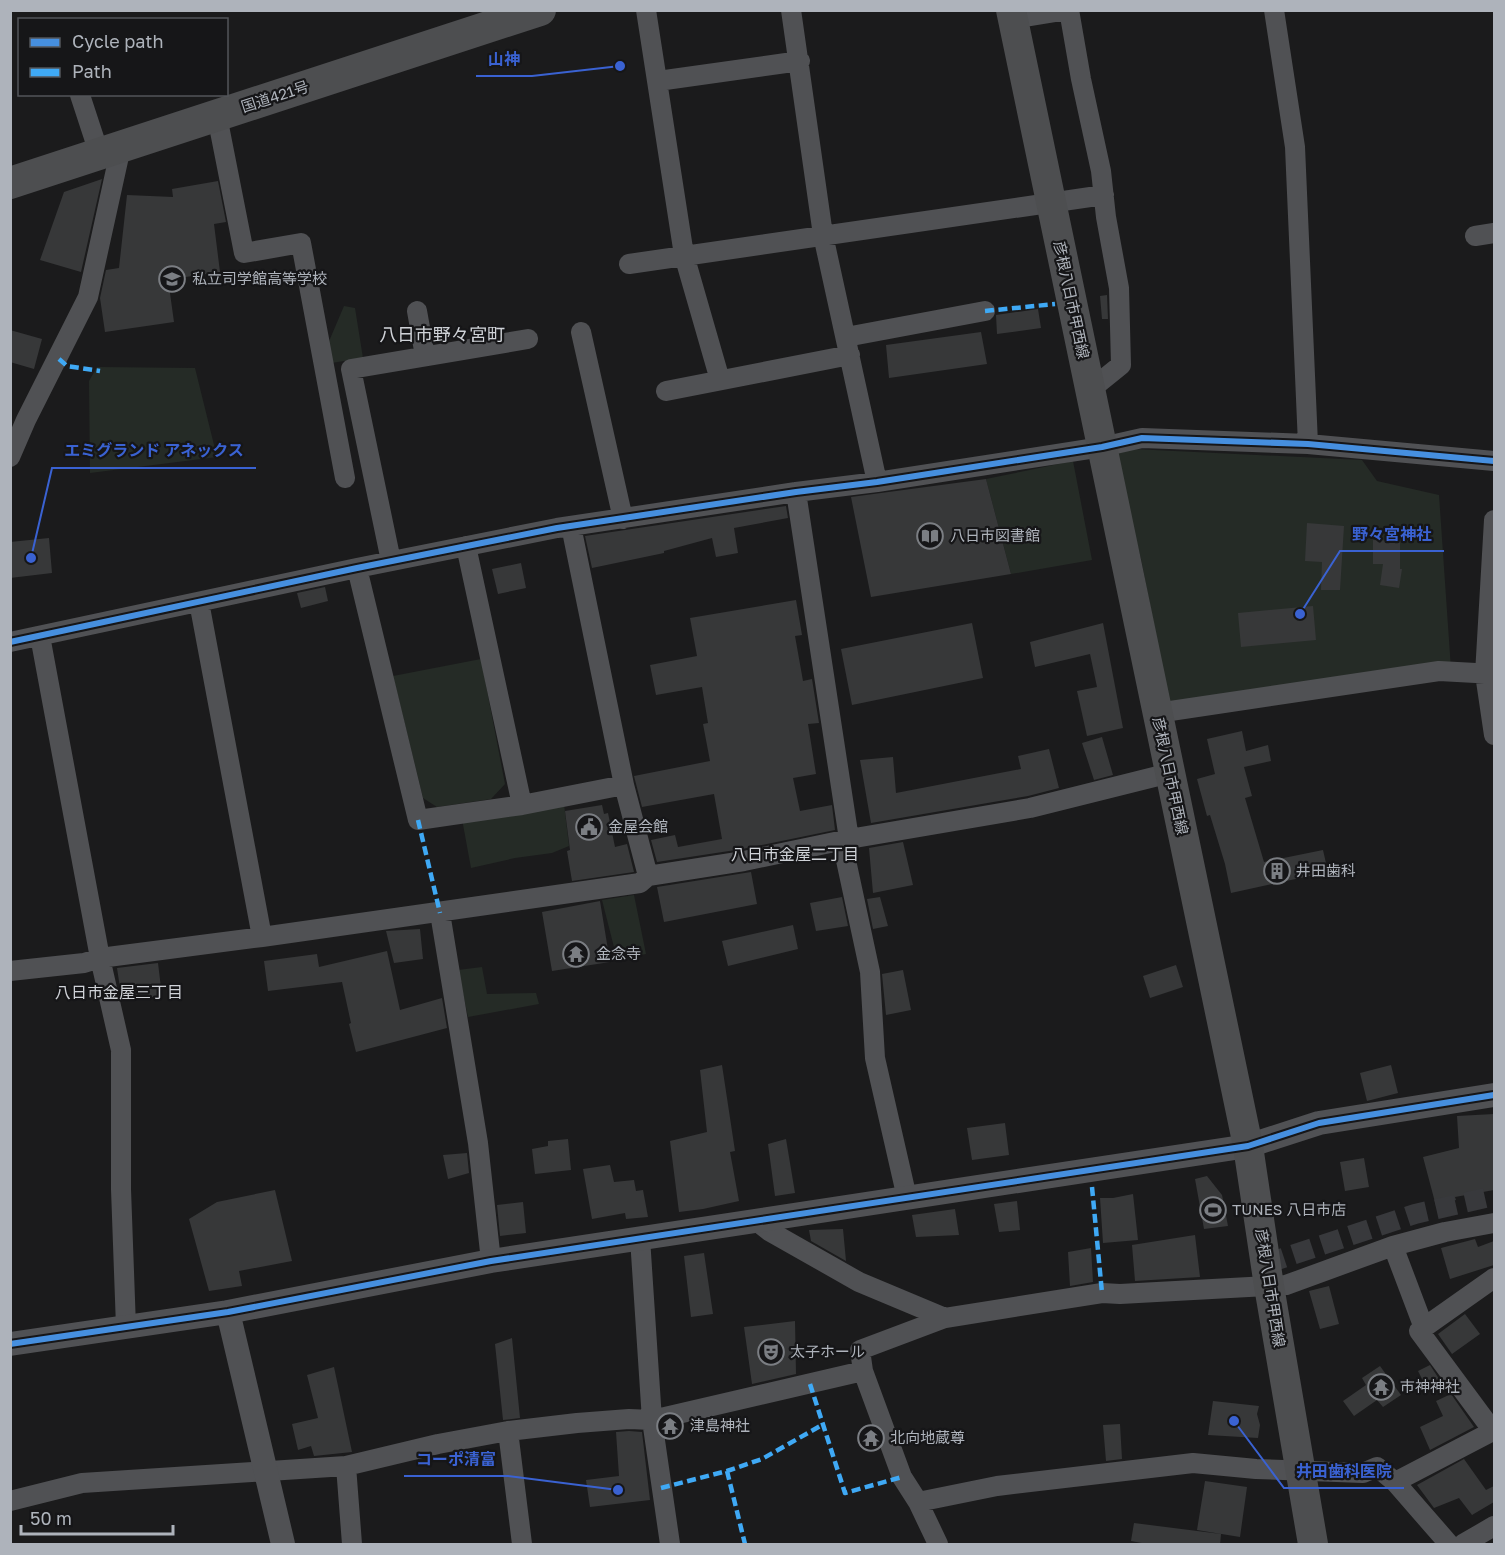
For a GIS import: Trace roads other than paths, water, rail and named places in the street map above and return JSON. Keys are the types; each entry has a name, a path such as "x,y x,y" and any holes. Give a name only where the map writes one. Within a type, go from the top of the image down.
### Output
{"highway":[{"name":"国道421号","path":"10,183 540,10"}],"main road":[{"name":"彦根八日市甲西線","path":"1011,15 1248,1146 1269,1287 1313,1545"}],"street":[{"path":"646,10 684,255 720,380"},
{"path":"791,10 824,235 877,482"},
{"path":"1011,15 1068,10 1101,171 1106,217 1119,288 1120,365 1090,390"},
{"path":"1274,10 1295,147 1308,444"},
{"path":"658,81 800,61"},
{"path":"10,458 88,297 110,150 81,96"},
{"path":"217,116 244,253 301,243 345,478"},
{"path":"629,264 1104,195"},
{"path":"417,311 425,356"},
{"path":"666,391 720,380 985,311"},
{"path":"581,332 623,519"},
{"path":"391,561 351,369 528,339"},
{"path":"10,642 357,568 571,526 877,482 1102,447 1142,438 1308,444 1494,461"},
{"path":"796,492 849,839 844,851 870,972 875,1058 907,1197"},
{"path":"1494,520 1490,674 1494,735"},
{"path":"571,526 624,785 648,876"},
{"path":"466,546 522,805"},
{"path":"357,568 418,820 522,805 624,785"},
{"path":"199,602 262,938"},
{"path":"40,636 100,958 121,1050 121,1189 126,1327"},
{"path":"1157,713 1439,671 1490,674"},
{"path":"10,971 84,963 100,958 262,938 640,883 648,876 744,861 849,839 1030,808 1170,773"},
{"path":"440,913 478,1143 491,1261"},
{"path":"10,1344 228,1312 491,1261 1248,1146 1319,1123 1494,1095"},
{"path":"755,1220 769,1231 859,1282 945,1318"},
{"path":"938,1545 918,1502 902,1477 863,1371 860,1350 945,1318 1102,1293 1269,1287 1293,1283 1393,1246 1445,1232 1494,1223"},
{"path":"640,1238 652,1420 670,1545"},
{"path":"1393,1246 1424,1329"},
{"path":"1395,1482 1493,1431 1419,1332 1494,1278"},
{"path":"228,1312 283,1545"},
{"path":"10,1501 82,1482 346,1466 438,1444 508,1431 628,1419 652,1420 863,1371"},
{"path":"508,1431 522,1545"},
{"path":"918,1502 998,1486 1194,1463 1363,1473 1377,1467 1395,1482 1449,1545"},
{"path":"346,1466 352,1545"},
{"path":"1464,1544 1494,1526"}],"tunnel":[{"path":"1265,1264 1415,1214 1494,1196"}],"place":[{"name":"山神","path":"620,66"},
{"name":"私立司学館高等学校","path":"172,279"},
{"name":"八日市図書館","path":"930,536"},
{"name":"エミグランド アネックス","path":"31,558"},
{"name":"野々宮神社","path":"1300,614"},
{"name":"金屋会館","path":"589,827"},
{"name":"井田歯科","path":"1277,871"},
{"name":"金念寺","path":"576,954"},
{"name":"TUNES 八日市店","path":"1213,1210"},
{"name":"太子ホール","path":"771,1352"},
{"name":"市神神社","path":"1381,1387"},
{"name":"井田歯科医院","path":"1234,1421"},
{"name":"津島神社","path":"670,1426"},
{"name":"北向地蔵尊","path":"871,1438"},
{"name":"コーポ清富","path":"618,1490"}],"district":[{"name":"八日市野々宮町","path":"442,335"},
{"name":"八日市金屋二丁目","path":"795,854"},
{"name":"八日市金屋三丁目","path":"119,992"}]}
